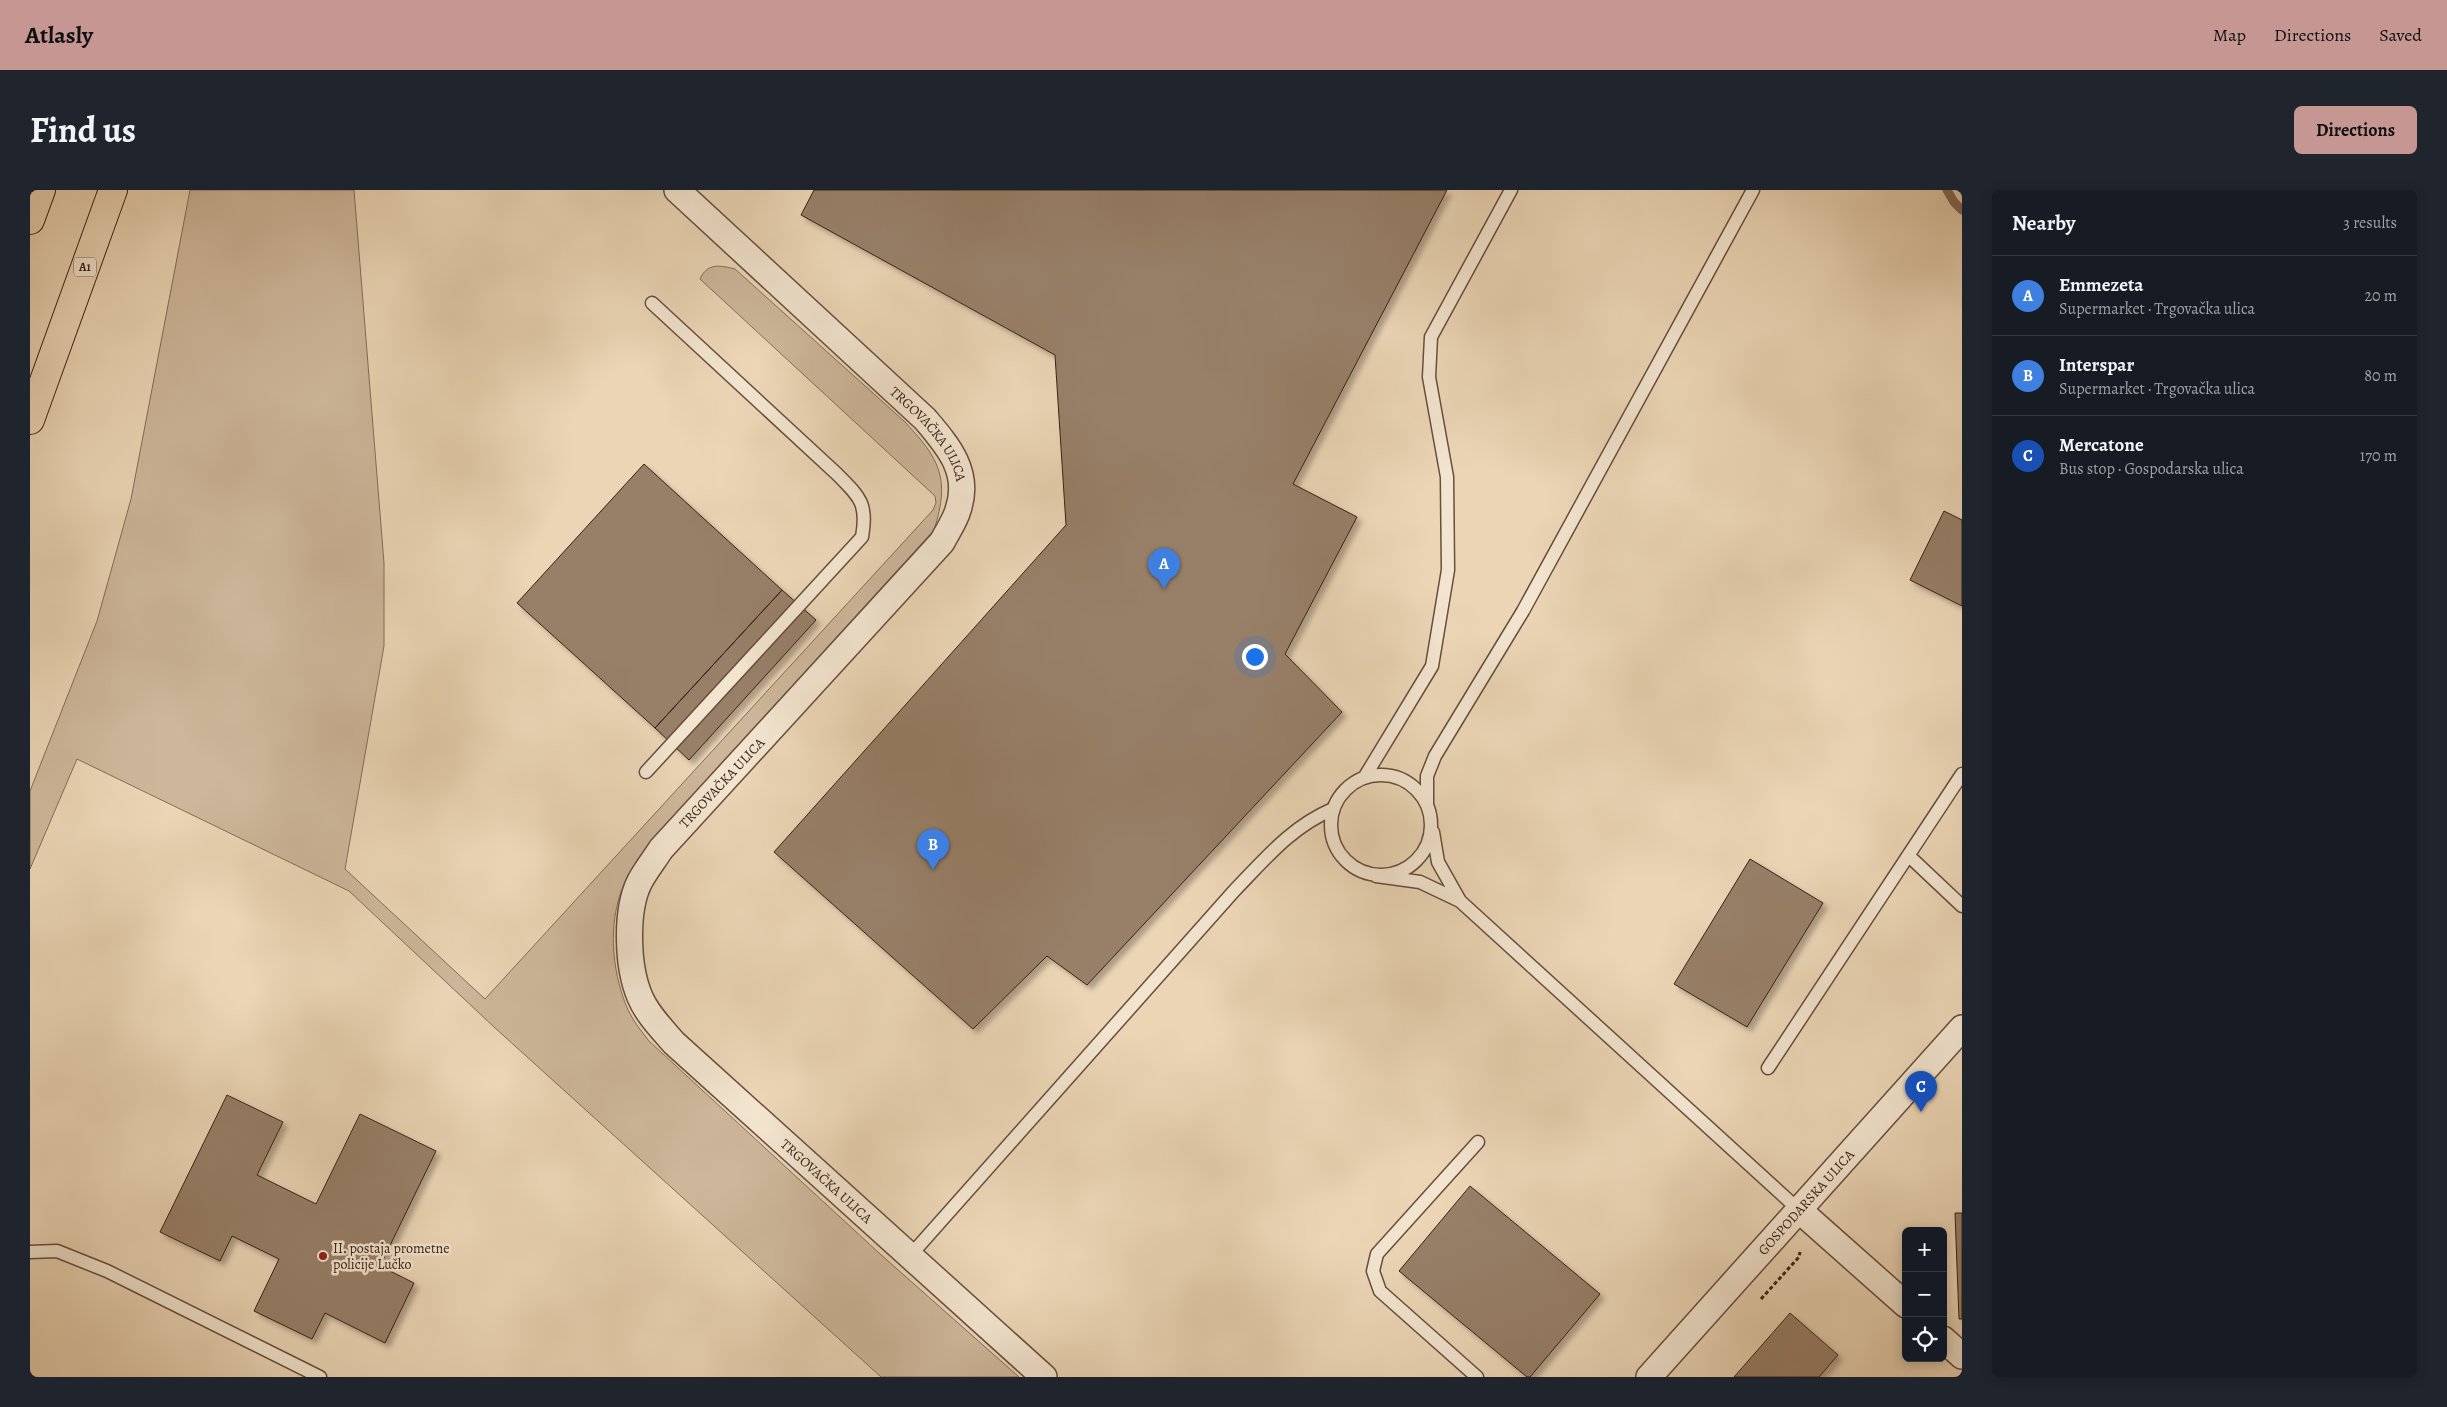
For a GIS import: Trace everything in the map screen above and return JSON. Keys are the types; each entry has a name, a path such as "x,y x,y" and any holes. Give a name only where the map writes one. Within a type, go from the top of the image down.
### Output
{"highway":[{"path":"30,220 42,190"},
{"name":"A1","path":"30,420 113,190"}],"street":[{"name":"TRGOVAČKA ULICA","path":"677,190 925,419 950,449 959,469 961,490 958,510 942,542 661,849 640,882 631,908 629,931 631,959 640,997 655,1022 674,1043 1044,1377"},
{"name":"GOSPODARSKA ULICA","path":"1649,1377 1962,1028"},
{"path":"1799,1210 1902,1302"},
{"path":"1947,1343 1962,1356"}],"lane":[{"path":"1364,778 1432,666 1448,570 1448,477 1429,377 1431,337 1510,190"},
{"path":"1427,805 1428,776 1434,756 1523,611 1753,190"},
{"path":"646,772 862,538 865,519 860,498 838,474 652,303"},
{"path":"1768,1068 1962,774"},
{"path":"1460,901 1438,862 1431,819 1427,805 1419,792 1408,783 1394,777 1379,775 1364,778 1351,785 1340,796 1333,809 1332,839 1338,852 1349,864 1361,872 1376,876 1420,882 1460,901 1799,1210"},
{"path":"909,1257 1234,891 1288,836 1311,819 1333,809"},
{"path":"1376,876 1391,875 1405,869 1417,860 1426,848 1431,834 1431,819"},
{"path":"1909,856 1962,906"},
{"path":"1477,1377 1380,1291 1373,1271 1377,1254 1478,1142"},
{"path":"30,1252 57,1251 107,1271 320,1377"}],"shaded area":[{"path":"190,190 354,190 384,563 384,646 345,869 485,999 933,510 936,503 935,496 700,279 706,270 714,266 735,269 904,421 926,446 938,470 941,482 939,512 934,530 646,847 629,874 620,895 614,924 614,954 619,984 631,1016 649,1041 879,1253 1019,1377 881,1377 494,1027 349,891 77,759 30,869 30,791 97,621 131,499"}],"building":[{"path":"814,190 1447,190 1293,484 1357,517 1285,654 1342,712 1087,985 1047,956 973,1029 774,852 1066,525 1055,355 801,215"},
{"path":"644,464 782,590 655,728 517,603"},
{"path":"1944,511 1962,520 1962,606 1910,580"},
{"path":"782,590 816,620 689,760 655,728"},
{"path":"1750,859 1823,903 1747,1027 1674,984"},
{"path":"227,1095 283,1122 257,1175 316,1204 360,1114 436,1151 380,1266 414,1283 385,1343 325,1313 312,1339 254,1311 279,1259 232,1236 220,1261 160,1232"},
{"path":"1470,1186 1600,1294 1530,1377 1527,1377 1399,1271"},
{"path":"1955,1213 1962,1213 1962,1319 1959,1319"},
{"path":"1790,1313 1838,1355 1819,1377 1734,1377"}],"waterway":[{"path":"1947,190 1954,202 1962,210"}],"place":[{"name":"Emmezeta","path":"1164,589"},
{"name":"Interspar","path":"933,870"},
{"name":"Mercatone","path":"1921,1112"},
{"name":"II. postaja prometne policije Lučko","path":"323,1256"}]}
